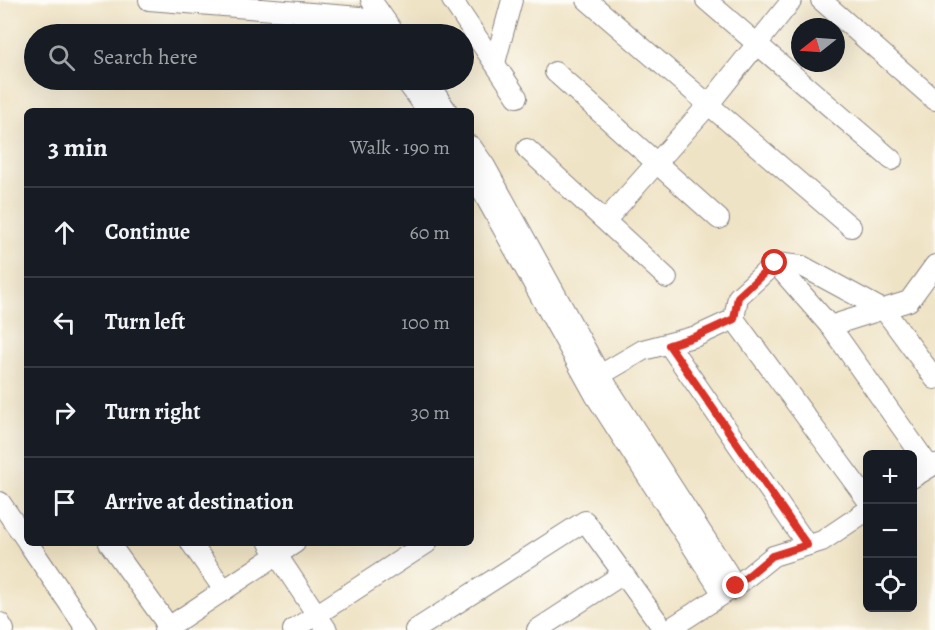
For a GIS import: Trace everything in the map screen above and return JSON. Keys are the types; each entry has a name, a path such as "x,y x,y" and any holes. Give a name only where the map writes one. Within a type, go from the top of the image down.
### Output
{"street":[{"path":"149,0 363,9 369,24"},
{"path":"371,0 388,24"},
{"path":"452,0 468,24"},
{"path":"495,63 512,0"},
{"path":"587,0 852,227"},
{"path":"706,0 892,160"},
{"path":"606,220 709,104 792,0"},
{"path":"820,0 935,100"},
{"path":"474,32 517,97"},
{"path":"555,72 719,219"},
{"path":"412,90 426,108"},
{"path":"433,90 445,108"},
{"path":"527,149 667,278"},
{"path":"474,152 594,378"},
{"path":"474,176 594,378 730,590"},
{"path":"775,263 830,326 932,465 917,475"},
{"path":"863,496 734,319 738,297 775,263 802,266 885,311 935,379"},
{"path":"830,326 885,311 909,301 935,265"},
{"path":"594,378 643,350 697,336 734,319"},
{"path":"669,345 807,545"},
{"path":"0,502 24,536"},
{"path":"415,630 585,521 622,574 666,630 730,590 772,556 822,541 863,513"},
{"path":"31,546 87,630"},
{"path":"111,546 167,628 224,590 273,549 322,622"},
{"path":"193,546 224,590"},
{"path":"293,630 322,622 423,546"},
{"path":"537,630 622,574"},
{"path":"0,623 4,630"}],"route":[{"path":"736,586 772,556 807,545 669,345 697,336 734,319 738,297 775,263"}]}
